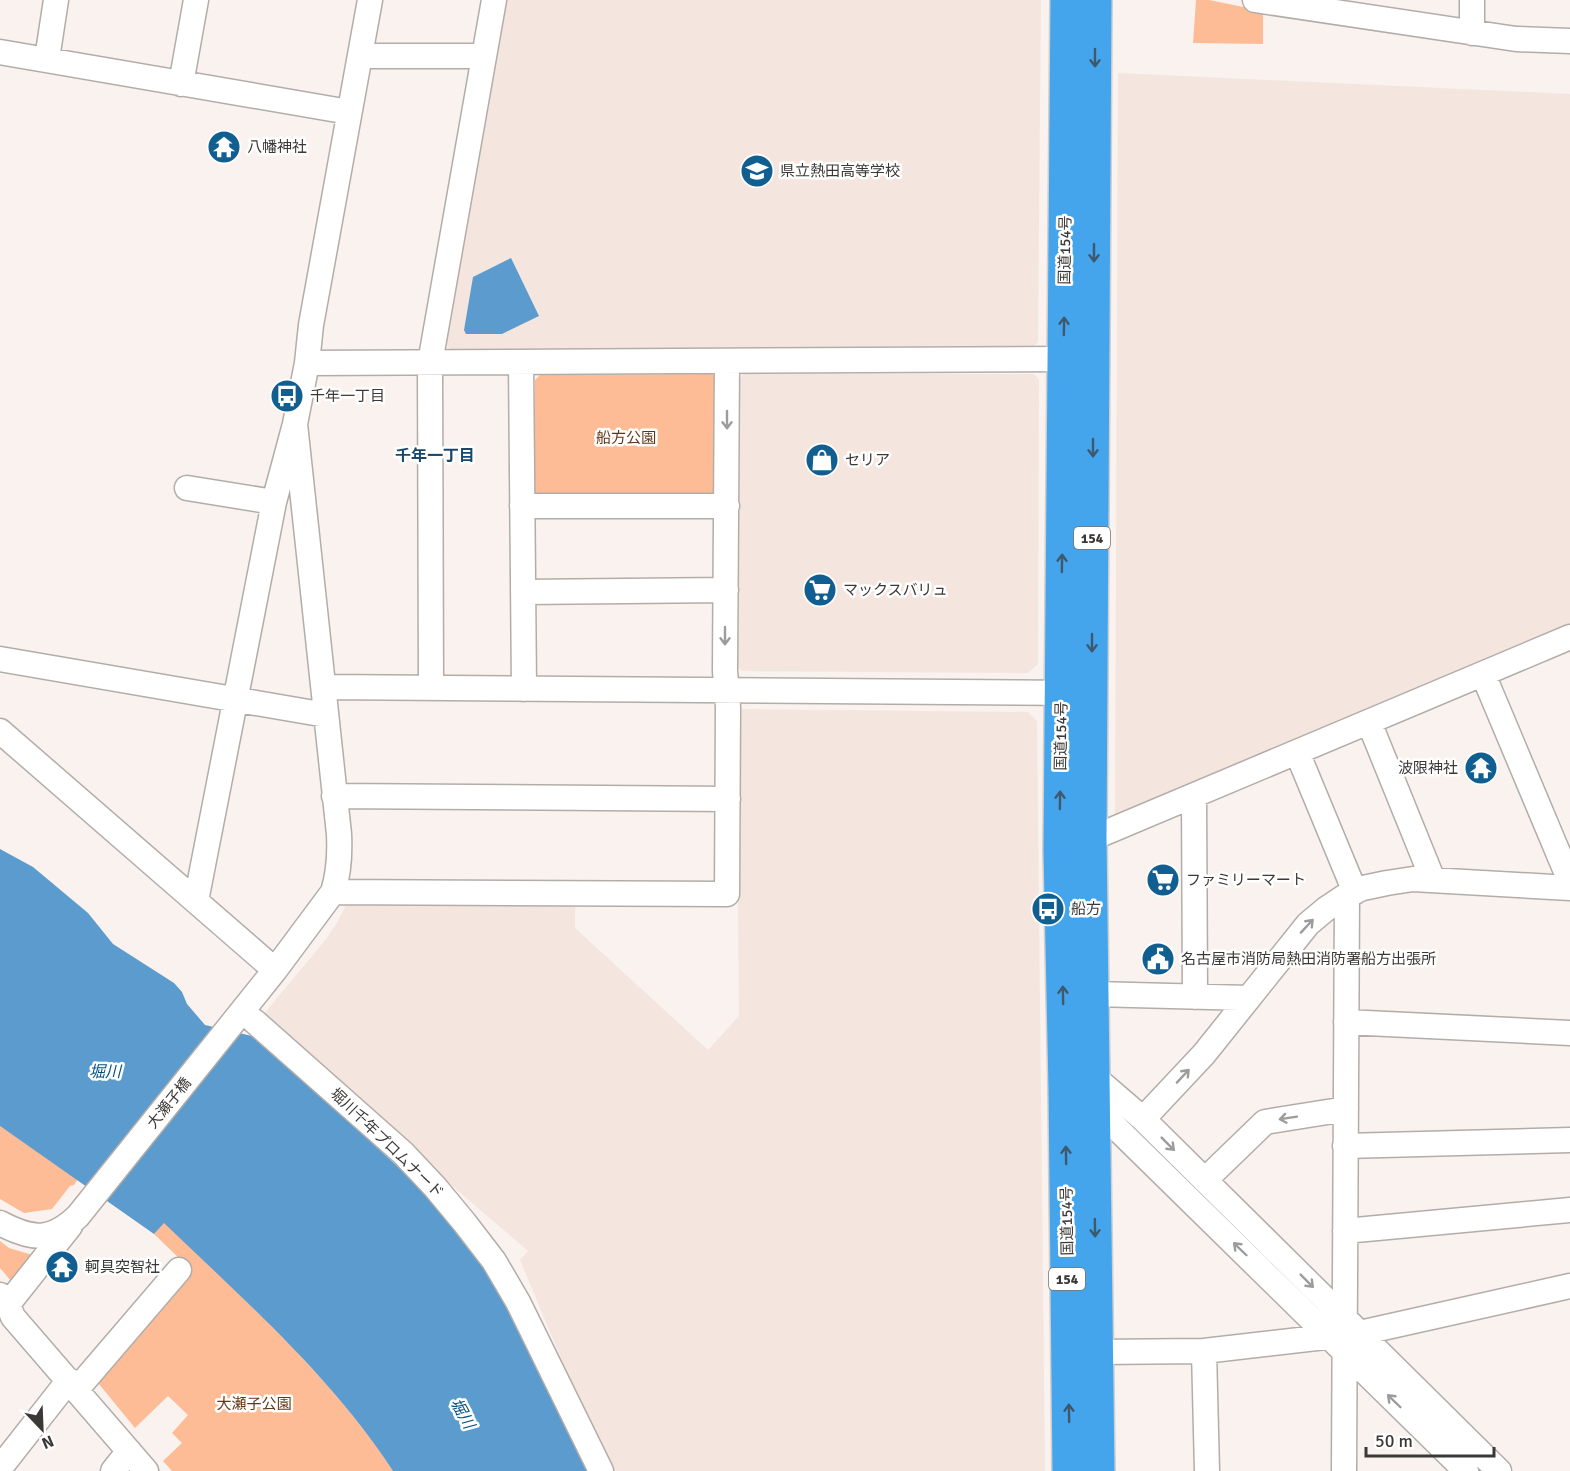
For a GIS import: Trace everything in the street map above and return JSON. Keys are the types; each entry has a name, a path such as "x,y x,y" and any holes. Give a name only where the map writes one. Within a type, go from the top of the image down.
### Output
{"highway":[{"name":"国道154号","path":"1067,0 1064,359 1076,693 1090,839 1093,994 1084,1090 1069,1471"},
{"name":"国道154号","path":"1095,0 1076,693 1059,851 1064,1054 1084,1090 1096,1352 1098,1471"}],"street":[{"path":"47,59 56,0"},
{"path":"181,84 196,0"},
{"path":"196,901 274,501 295,424 307,363 311,325 370,0"},
{"path":"431,688 430,363 494,0"},
{"path":"1255,0 1391,10 1472,33 1516,39 1570,41"},
{"path":"1472,0 1472,33"},
{"path":"0,52 349,112"},
{"path":"360,56 484,56"},
{"path":"307,363 1064,359"},
{"path":"521,362 524,689"},
{"path":"295,424 340,854 333,892 727,894 727,362"},
{"path":"187,488 274,501"},
{"path":"522,506 727,506"},
{"path":"523,592 726,590"},
{"path":"1059,851 1570,637"},
{"path":"0,659 326,715"},
{"path":"1483,674 1570,882"},
{"path":"324,687 1076,693"},
{"path":"1369,722 1433,880"},
{"path":"0,731 275,970"},
{"path":"1297,752 1351,894 1346,1022 1344,1471"},
{"path":"334,796 728,799"},
{"path":"1194,796 1195,997"},
{"path":"1143,1119 1204,1054 1308,924 1326,909 1351,894 1387,883 1413,879 1570,888"},
{"name":"大瀬子橋","path":"78,1216 248,1017 275,970 333,892"},
{"path":"1093,994 1249,998"},
{"name":"堀川千年プロムナード","path":"248,1017 403,1154 464,1222 494,1261 518,1302 601,1471"},
{"path":"1346,1022 1570,1033"},
{"path":"1084,1090 1143,1119 1205,1180 1466,1471"},
{"path":"1084,1090 1345,1335 1499,1471"},
{"path":"1205,1180 1265,1122 1346,1109"},
{"path":"1345,1146 1570,1140"},
{"path":"1345,1232 1570,1210"},
{"path":"0,1223 18,1233 52,1235 66,1228 78,1216"},
{"path":"78,1216 5,1312 73,1384 146,1471"},
{"path":"0,1468 73,1384 179,1270"},
{"path":"1096,1352 1204,1351 1345,1335 1570,1286"},
{"path":"1204,1351 1207,1471"},
{"path":"113,1471 129,1452"}],"shaded area":[{"name":"県立熱田高等学校","path":"505,0 1041,0 1038,342 1034,346 450,349 445,343"},
{"path":"1118,73 1570,94 1570,627 1115,819"},
{"path":"744,374 1034,374 1039,380 1038,664 1028,673 742,671 737,666 738,381"},
{"path":"743,709 1028,712 1037,721 1045,1471 608,1471 520,1260 528,1251 259,1020 327,938 347,903 575,901 575,928 708,1050 739,1016 736,715"}],"green space":[{"path":"1196,0 1209,0 1263,11 1263,44 1193,43"},
{"name":"船方公園","path":"712,374 718,380 717,495 535,495 535,380 540,375"},
{"path":"0,1126 78,1179 52,1209 24,1213 0,1199"},
{"name":"大瀬子公園","path":"164,1222 256,1310 315,1371 369,1436 393,1471 172,1471 163,1461 182,1443 172,1433 188,1415 168,1396 135,1428 94,1378 181,1260 154,1234"},
{"path":"0,1241 9,1248 36,1256 11,1281 0,1268"}],"water":[{"path":"511,258 539,316 502,334 466,334 464,330 473,277"},
{"name":"堀川","path":"0,849 33,867 88,913 113,944 174,983 182,992 187,1004 205,1025 256,1037 443,1208 515,1308 588,1471 393,1471 369,1436 315,1371 164,1223 154,1234 0,1126"}],"place":[{"name":"八幡神社","path":"224,147"},
{"name":"県立熱田高等学校","path":"757,171"},
{"name":"千年一丁目","path":"287,396"},
{"name":"セリア","path":"822,460"},
{"name":"マックスバリュ","path":"820,590"},
{"name":"波限神社","path":"1481,768"},
{"name":"ファミリーマート","path":"1163,880"},
{"name":"船方","path":"1048,909"},
{"name":"名古屋市消防局熱田消防署船方出張所","path":"1158,959"},
{"name":"軻具突智社","path":"62,1267"}],"district":[{"name":"千年一丁目","path":"435,455"}]}
